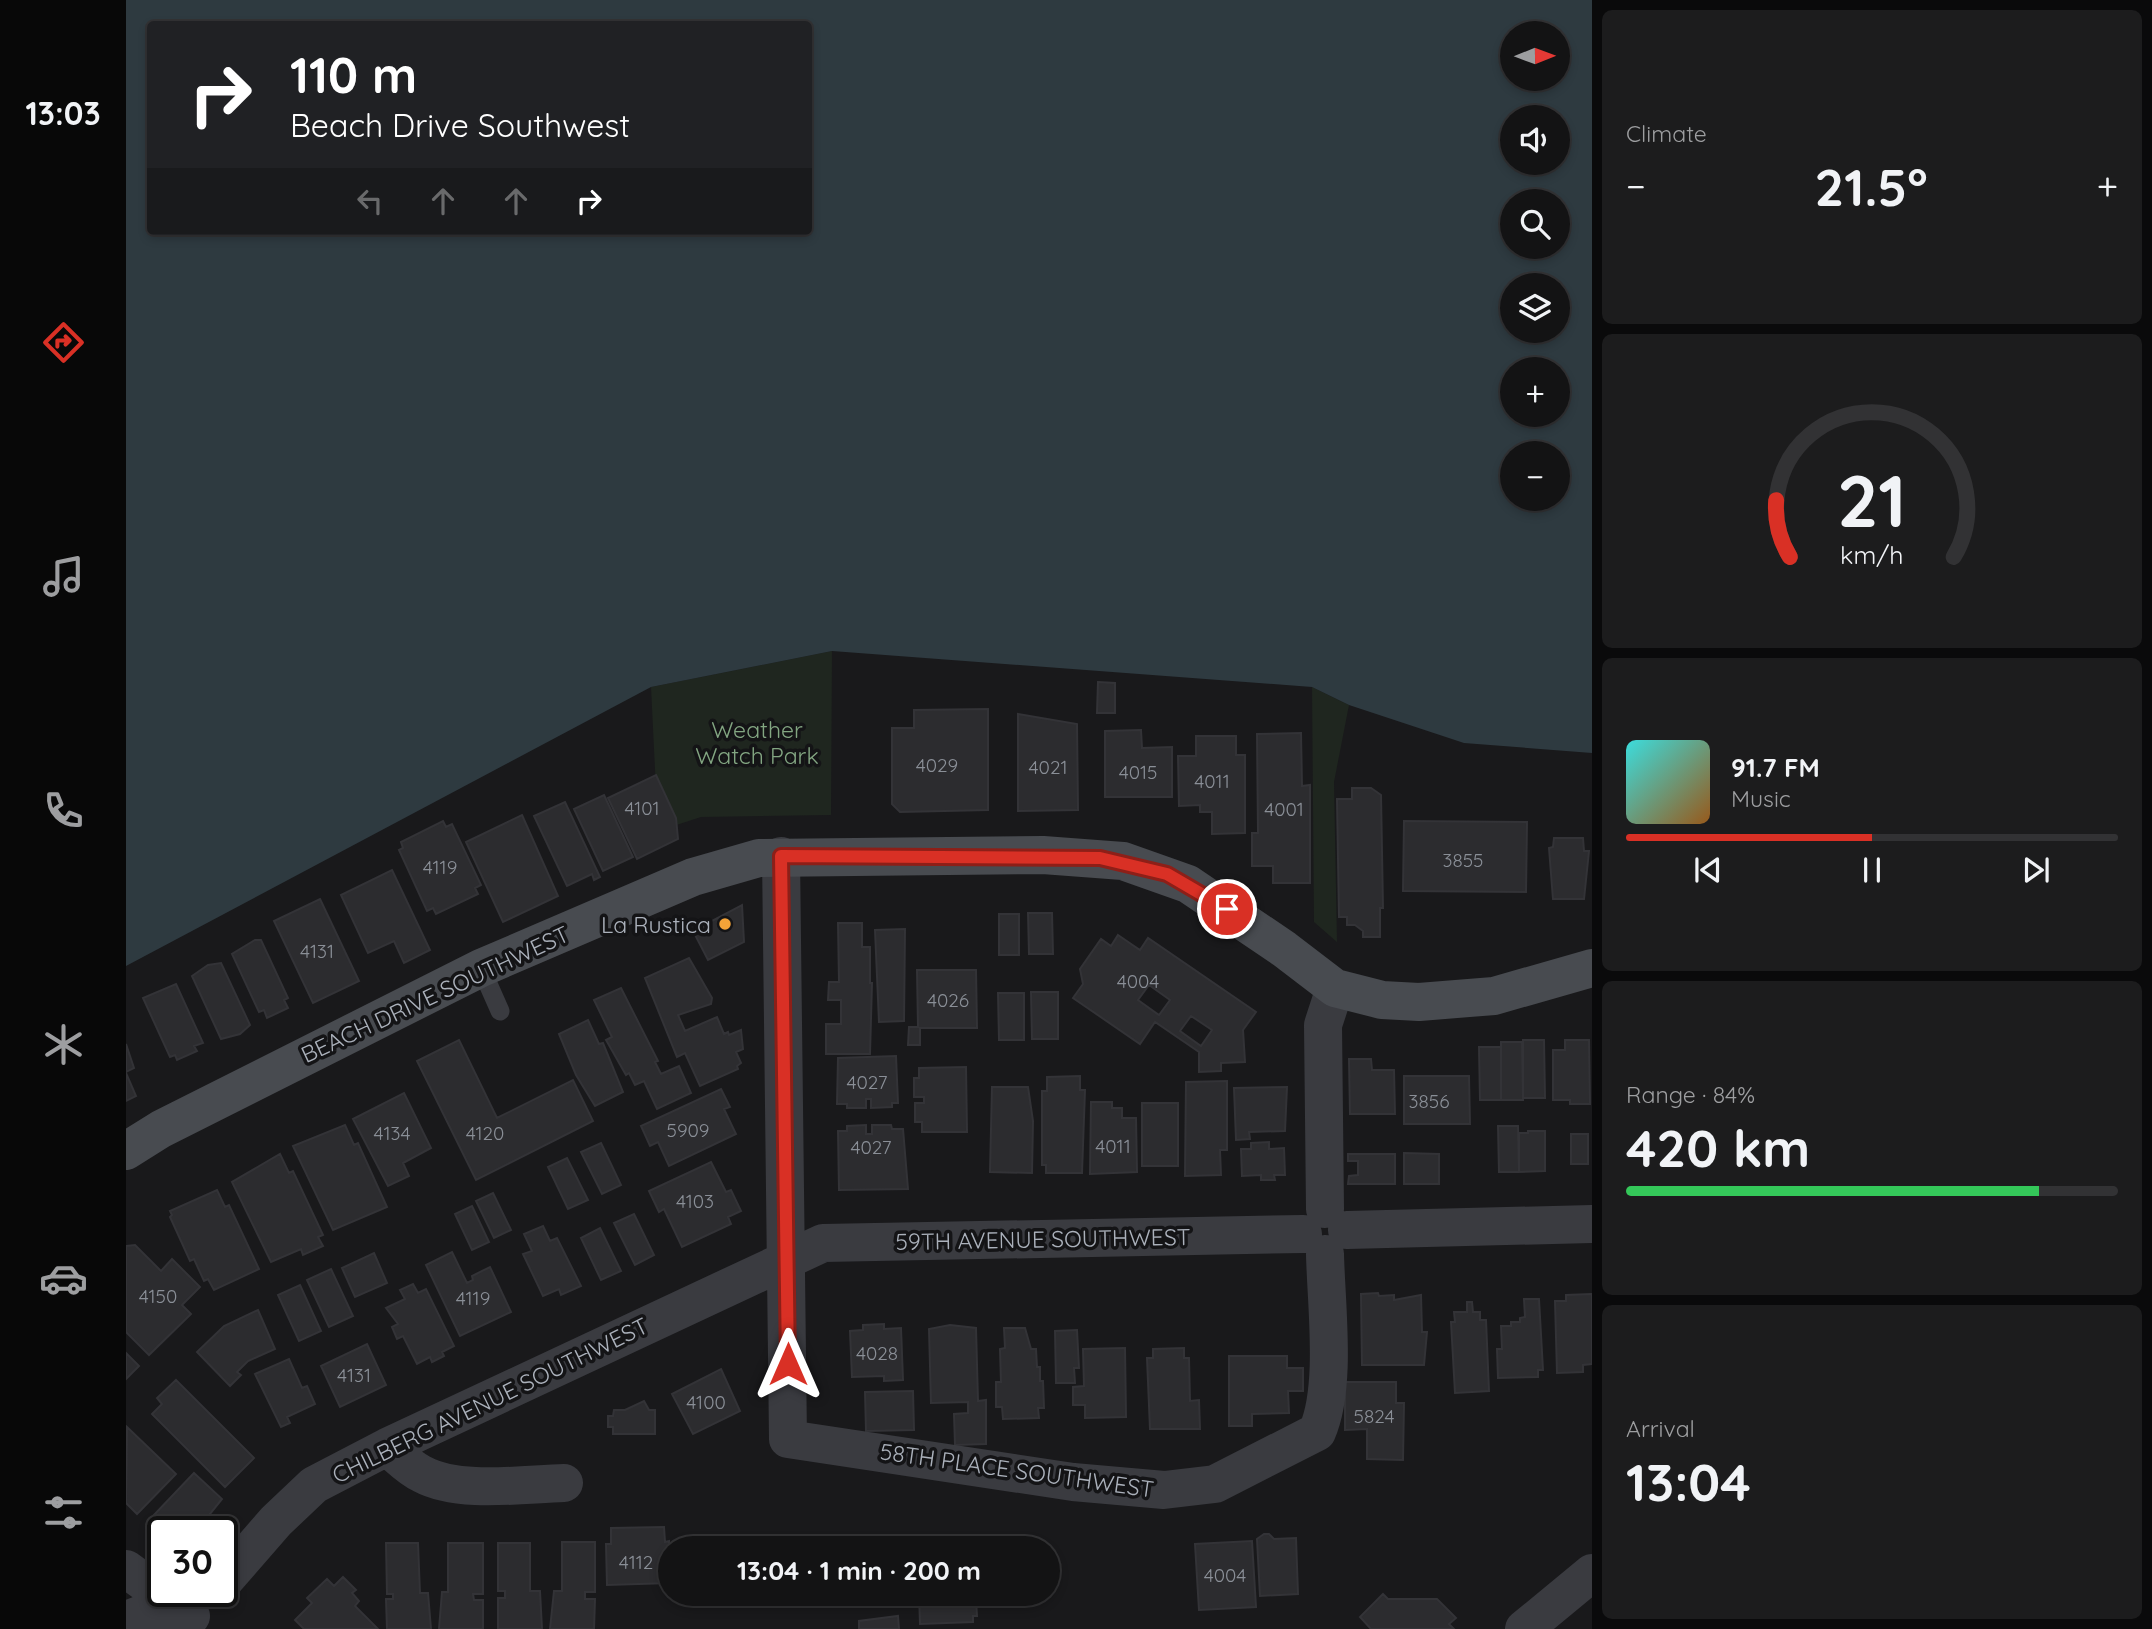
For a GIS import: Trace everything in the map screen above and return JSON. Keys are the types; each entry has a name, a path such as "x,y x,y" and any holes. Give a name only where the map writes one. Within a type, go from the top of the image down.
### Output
{"main road":[{"name":"BEACH DRIVE SOUTHWEST","path":"126,1151 186,1116 481,968 715,868 781,856 1043,855 1123,861 1167,874 1198,890 1335,988 1394,1000 1494,996 1592,968"}],"street":[{"path":"781,856 787,1258"},
{"path":"1325,1232 1323,1025 1335,988"},
{"name":"59TH AVENUE SOUTHWEST","path":"787,1258 823,1243 1592,1224"},
{"name":"58TH PLACE SOUTHWEST","path":"787,1258 788,1439 1073,1482 1164,1490 1215,1484 1317,1432 1324,1415 1328,1380 1325,1232"},
{"name":"CHILBERG AVENUE SOUTHWEST","path":"238,1565 276,1521 314,1485 387,1447 787,1258"},
{"path":"387,1447 422,1474 441,1482 461,1485 564,1483"},
{"path":"126,1569 197,1612"},
{"path":"1524,1629 1592,1573"},
{"path":"126,1620 152,1610 197,1612"}],"lane":[{"path":"481,968 500,1011"}],"green space":[{"name":"Weather Watch Park","path":"832,651 831,815 701,817 658,831 651,687"},
{"path":"1312,687 1349,705 1334,782 1337,942 1314,922"}],"shaded area":[{"path":"126,0 1592,0 1592,753 1464,743 1349,705 1312,687 832,651 651,687 126,966"}],"building":[{"path":"1098,682 1115,683 1115,713 1097,713"},
{"path":"988,709 988,810 900,812 892,804 892,728 914,728 914,710"},
{"path":"1018,714 1077,724 1078,810 1018,811"},
{"path":"1141,730 1142,748 1172,747 1172,797 1105,797 1105,731"},
{"path":"1301,733 1302,786 1310,785 1310,883 1273,883 1273,866 1252,866 1252,833 1258,833 1257,734"},
{"path":"1196,736 1236,736 1236,755 1245,755 1245,833 1212,834 1212,812 1200,812 1200,805 1179,806 1178,756 1196,756"},
{"path":"656,775 676,818 678,839 637,859 608,798"},
{"path":"1352,788 1371,788 1381,795 1383,908 1380,908 1380,937 1363,937 1363,931 1355,925 1347,925 1347,917 1339,917 1337,799 1352,799"},
{"path":"604,795 633,857 603,871 574,809"},
{"path":"565,802 600,877 594,880 592,874 567,886 534,816"},
{"path":"522,815 558,896 503,922 466,842"},
{"path":"443,821 446,827 452,824 481,885 475,888 478,894 436,914 433,908 427,911 399,850 403,848 401,842"},
{"path":"1404,821 1527,822 1526,892 1403,891"},
{"path":"1554,838 1583,838 1584,851 1589,851 1584,899 1553,899 1549,848 1553,847"},
{"path":"392,870 430,950 404,963 394,941 368,953 341,895"},
{"path":"320,899 359,981 313,1003 274,921"},
{"path":"742,905 744,942 708,960 693,931"},
{"path":"1028,913 1052,913 1053,954 1029,954"},
{"path":"999,914 1019,914 1019,955 999,955"},
{"path":"838,923 862,923 862,947 870,947 870,1054 826,1054 826,1024 841,1024 841,1000 828,1000 829,982 839,982"},
{"path":"905,929 904,1021 879,1022 875,930"},
{"path":"1118,935 1140,950 1148,938 1256,1012 1243,1030 1245,1062 1221,1063 1221,1071 1199,1072 1199,1052 1155,1022 1140,1044 1073,998 1083,984 1080,969 1101,939 1111,946","holes":["1149,985 1170,1000 1159,1015 1138,1000","1191,1016 1212,1030 1201,1046 1180,1031"]},
{"path":"255,940 261,940 288,998 284,1000 288,1008 267,1018 264,1010 259,1012 232,954"},
{"path":"689,958 712,998 711,1004 678,1015 685,1031 717,1017 724,1034 728,1032 729,1035 741,1030 743,1049 736,1052 741,1063 737,1066 738,1069 700,1086 685,1053 677,1057 645,978"},
{"path":"221,963 250,1025 240,1034 221,1039 192,976 208,965"},
{"path":"917,970 976,970 977,1028 920,1028 920,1045 908,1045 909,1027 918,1027"},
{"path":"176,984 203,1043 194,1046 197,1051 177,1060 175,1055 170,1057 143,998"},
{"path":"621,988 658,1061 655,1062 661,1074 679,1066 691,1093 657,1109 644,1081 635,1085 629,1073 626,1075 606,1040 612,1037 594,1000"},
{"path":"1031,992 1058,992 1058,1039 1032,1039"},
{"path":"998,993 1024,993 1024,1040 999,1040"},
{"path":"588,1020 599,1044 603,1043 623,1092 595,1106 576,1075 559,1034"},
{"path":"459,1040 497,1118 573,1080 593,1121 476,1180 417,1061"},
{"path":"1523,1040 1544,1040 1545,1098 1523,1098"},
{"path":"1565,1040 1589,1040 1590,1104 1570,1104 1570,1100 1553,1100 1553,1050 1565,1050"},
{"path":"1501,1042 1522,1042 1523,1100 1501,1100"},
{"path":"126,1044 134,1068 126,1072"},
{"path":"1479,1047 1501,1047 1501,1100 1480,1100"},
{"path":"896,1056 898,1103 892,1103 892,1107 871,1108 871,1099 866,1099 866,1108 847,1108 847,1104 837,1104 838,1058"},
{"path":"1349,1059 1371,1059 1372,1070 1394,1070 1395,1114 1350,1114"},
{"path":"966,1067 967,1132 922,1132 922,1122 915,1122 915,1103 924,1103 924,1097 914,1097 914,1078 919,1078 919,1068"},
{"path":"126,1073 136,1096 126,1101"},
{"path":"1080,1076 1080,1090 1085,1090 1082,1173 1046,1173 1046,1165 1042,1165 1042,1091 1047,1091 1047,1077"},
{"path":"1404,1076 1469,1076 1470,1124 1404,1124"},
{"path":"1227,1081 1227,1150 1220,1150 1221,1175 1185,1176 1186,1082"},
{"path":"992,1087 1028,1087 1033,1121 1032,1173 990,1172"},
{"path":"1287,1087 1285,1131 1249,1132 1250,1139 1236,1140 1234,1088"},
{"path":"721,1089 730,1107 724,1109 736,1134 669,1166 658,1142 650,1146 641,1126"},
{"path":"404,1093 431,1148 403,1163 409,1176 388,1186 353,1119"},
{"path":"1091,1102 1112,1102 1112,1108 1122,1108 1122,1118 1136,1118 1137,1172 1090,1174"},
{"path":"1142,1103 1178,1103 1178,1166 1142,1166"},
{"path":"345,1125 354,1145 358,1143 387,1207 333,1230 293,1146"},
{"path":"866,1125 866,1134 872,1134 872,1125 891,1125 892,1129 903,1129 908,1189 839,1190 838,1131 847,1131 847,1126"},
{"path":"1498,1126 1518,1126 1519,1172 1499,1172"},
{"path":"1545,1131 1545,1171 1519,1172 1519,1133"},
{"path":"1571,1134 1588,1134 1588,1164 1571,1164"},
{"path":"1269,1142 1269,1149 1284,1148 1285,1175 1274,1175 1275,1180 1261,1180 1261,1175 1242,1176 1241,1149 1251,1149 1251,1143"},
{"path":"601,1143 621,1185 602,1194 581,1152"},
{"path":"1404,1153 1439,1154 1439,1184 1404,1184"},
{"path":"280,1154 289,1173 293,1171 323,1235 318,1237 323,1246 303,1255 301,1249 271,1262 232,1182"},
{"path":"1348,1154 1395,1154 1395,1184 1348,1184 1349,1176 1358,1175 1358,1161 1348,1161"},
{"path":"567,1158 588,1200 568,1209 548,1167"},
{"path":"711,1162 726,1192 731,1190 741,1211 728,1217 731,1224 682,1247 664,1209 659,1212 649,1191"},
{"path":"217,1190 225,1207 229,1205 259,1269 214,1290 208,1279 204,1281 194,1259 190,1261 170,1217 170,1211"},
{"path":"493,1193 511,1230 494,1238 476,1201"},
{"path":"472,1206 489,1242 472,1250 455,1214"},
{"path":"634,1214 654,1255 635,1265 614,1223"},
{"path":"543,1226 550,1241 557,1238 581,1286 561,1295 559,1289 543,1296 523,1254 532,1251 524,1234"},
{"path":"600,1228 621,1271 601,1280 581,1238"},
{"path":"135,1245 161,1271 172,1259 200,1287 182,1305 191,1314 149,1355 126,1332 126,1246"},
{"path":"452,1252 467,1283 473,1280 472,1276 490,1267 511,1312 460,1336 426,1265"},
{"path":"374,1253 387,1283 355,1297 342,1268"},
{"path":"331,1269 353,1316 329,1327 307,1280"},
{"path":"413,1284 418,1293 426,1289 454,1346 442,1352 444,1356 432,1362 430,1357 417,1364 403,1336 397,1339 392,1327 398,1324 386,1308 405,1299 400,1290"},
{"path":"300,1285 321,1331 299,1341 278,1295"},
{"path":"1378,1293 1379,1296 1394,1295 1394,1300 1421,1295 1422,1332 1427,1332 1424,1365 1362,1365 1361,1294"},
{"path":"1592,1294 1592,1364 1583,1365 1583,1372 1557,1373 1555,1301 1566,1301 1566,1295"},
{"path":"1524,1299 1539,1299 1543,1370 1538,1370 1538,1377 1498,1378 1497,1349 1502,1349 1501,1326 1511,1326 1511,1322 1520,1322 1520,1318 1525,1317"},
{"path":"1467,1302 1472,1302 1473,1312 1480,1312 1480,1320 1486,1320 1489,1391 1455,1393 1451,1322 1455,1322 1454,1312 1467,1312"},
{"path":"258,1310 275,1349 248,1361 237,1372 241,1375 230,1386 197,1352 224,1326"},
{"path":"884,1324 884,1329 901,1328 903,1380 884,1381 884,1376 852,1377 850,1331 863,1330 863,1325"},
{"path":"950,1325 976,1328 978,1401 986,1400 986,1444 955,1445 954,1414 968,1413 968,1402 931,1403 929,1329"},
{"path":"1004,1328 1025,1328 1031,1349 1036,1349 1040,1381 1043,1381 1044,1408 1038,1408 1039,1418 1003,1419 1002,1407 996,1407 996,1382 1001,1382 1000,1349 1005,1348"},
{"path":"1077,1330 1079,1368 1074,1368 1075,1383 1056,1383 1055,1331"},
{"path":"367,1344 386,1385 340,1407 321,1366"},
{"path":"1125,1348 1126,1417 1085,1418 1085,1405 1073,1405 1073,1387 1084,1386 1083,1349"},
{"path":"1184,1348 1184,1358 1189,1358 1190,1401 1199,1400 1200,1429 1150,1429 1147,1358 1153,1358 1153,1349"},
{"path":"126,1353 139,1366 126,1379"},
{"path":"1229,1356 1287,1356 1287,1368 1303,1368 1303,1391 1288,1391 1289,1413 1252,1414 1252,1426 1229,1426"},
{"path":"289,1359 302,1388 307,1386 315,1404 287,1417 290,1423 281,1427 255,1374"},
{"path":"721,1369 740,1411 693,1434 672,1394"},
{"path":"176,1380 254,1458 225,1487 152,1414 162,1404 157,1398"},
{"path":"1345,1382 1396,1382 1396,1403 1404,1403 1403,1460 1367,1459 1367,1429 1345,1430"},
{"path":"913,1391 914,1430 866,1431 865,1392"},
{"path":"644,1401 649,1410 655,1410 655,1434 613,1434 613,1427 608,1427 608,1416 613,1416 614,1410 625,1410"},
{"path":"127,1427 176,1474 137,1514 126,1503"},
{"path":"194,1473 222,1499 208,1516 153,1516"},
{"path":"664,1527 665,1536 658,1536 658,1583 607,1585 606,1544 611,1544 611,1528"},
{"path":"1269,1534 1274,1539 1296,1538 1298,1594 1260,1596 1257,1539"},
{"path":"1252,1541 1256,1607 1199,1610 1195,1544"},
{"path":"562,1542 595,1542 595,1592 585,1592 585,1599 595,1599 594,1629 550,1629 554,1591 562,1591"},
{"path":"386,1543 418,1543 420,1593 428,1593 431,1629 387,1629 386,1599 393,1599 393,1594 387,1594"},
{"path":"448,1543 483,1543 483,1594 473,1594 474,1600 483,1600 483,1629 439,1629 442,1592 448,1592"},
{"path":"498,1543 530,1543 530,1591 540,1591 542,1629 498,1629 498,1598 505,1598 505,1591 498,1591"},
{"path":"343,1577 356,1590 352,1593 359,1601 355,1606 378,1629 304,1629 295,1620 312,1603 307,1598 327,1579 334,1586"},
{"path":"1383,1594 1388,1599 1437,1599 1456,1618 1449,1624 1454,1629 1371,1629 1360,1617"},
{"path":"919,1606 976,1606 977,1616 973,1616 973,1622 920,1624"},
{"path":"898,1616 899,1629 859,1629 859,1621"}],"place":[{"name":"La Rustica","path":"725,924"}],"route":[{"path":"788,1364 781,856 1043,855 1100,858 1123,861 1167,874 1227,909"}]}
